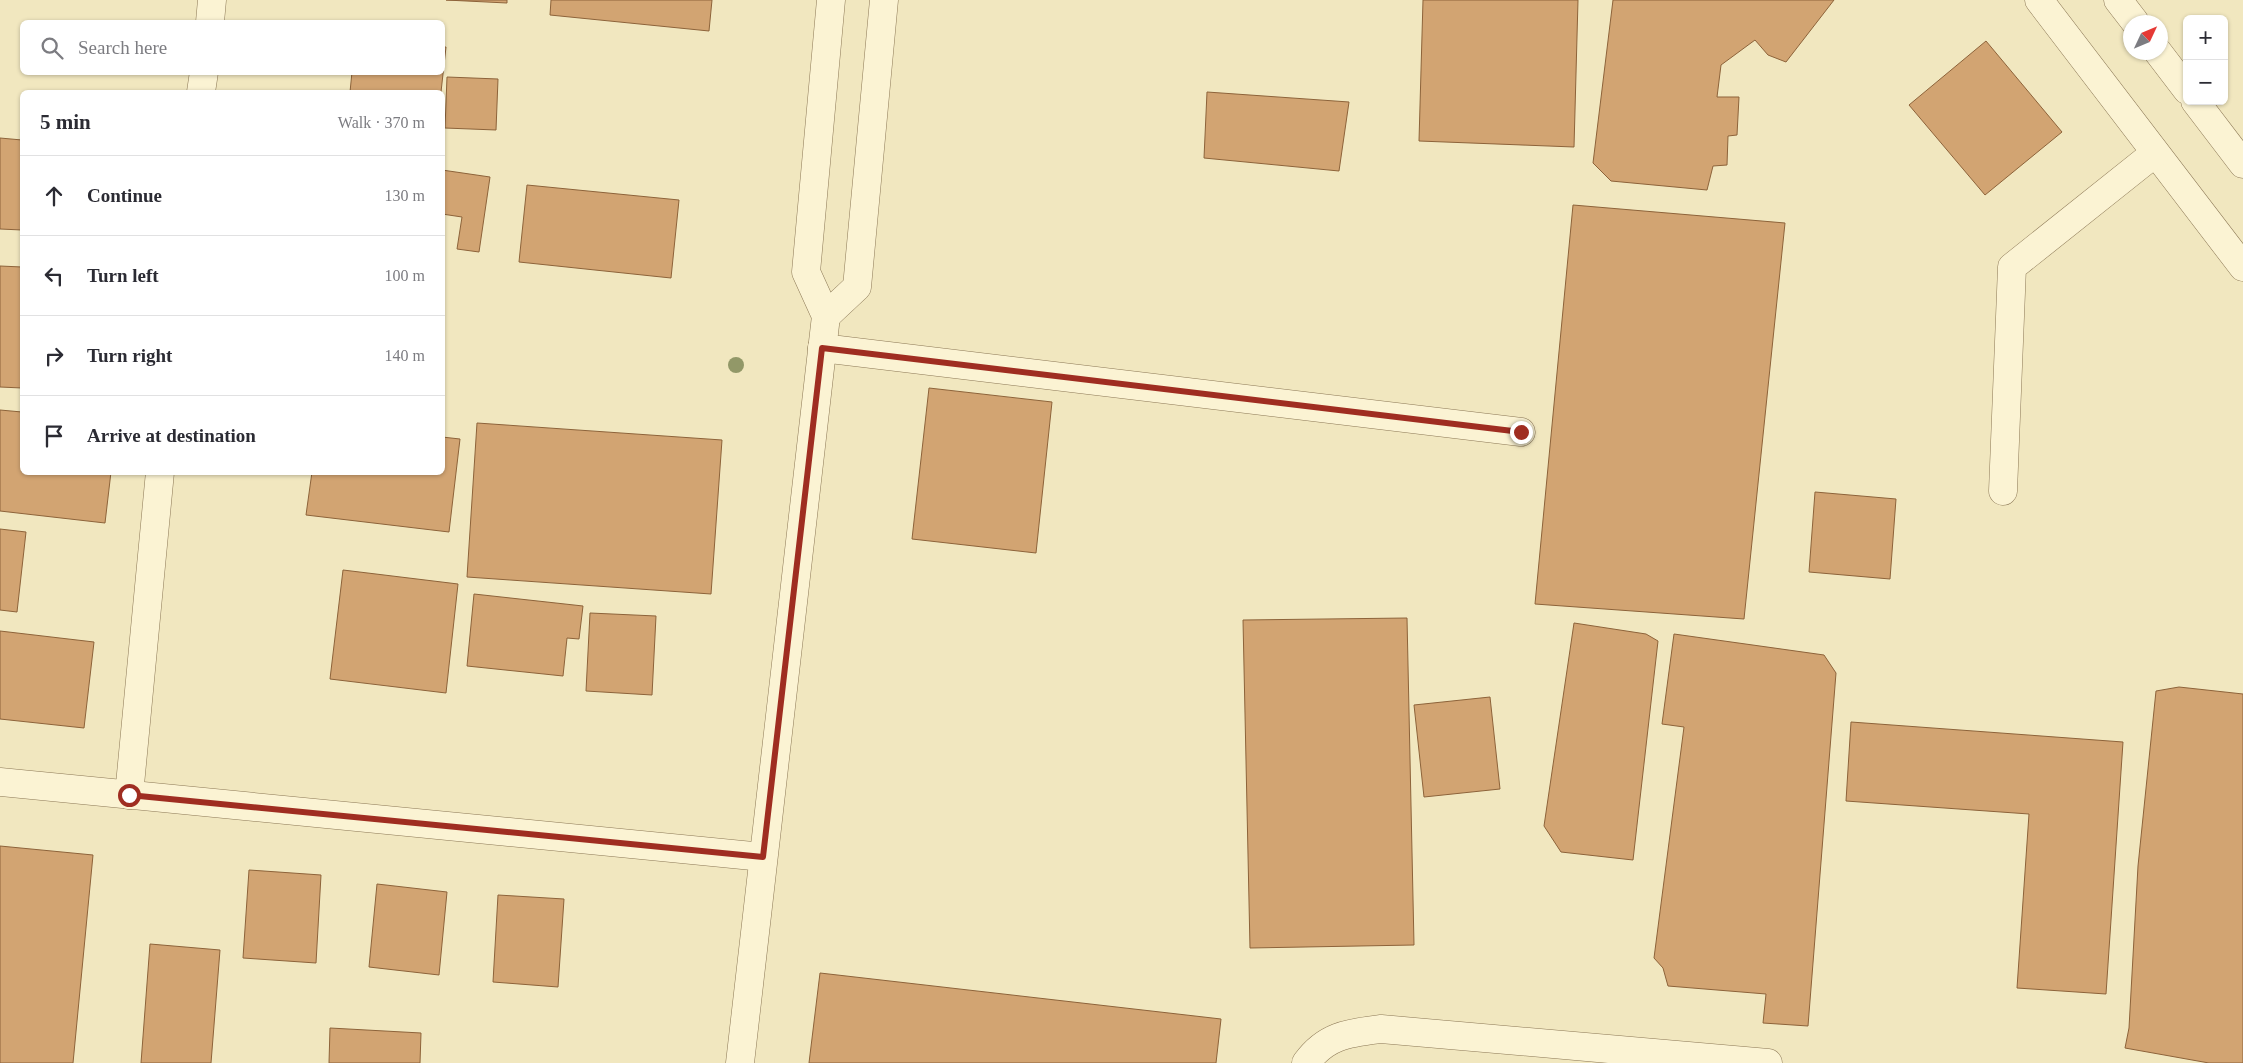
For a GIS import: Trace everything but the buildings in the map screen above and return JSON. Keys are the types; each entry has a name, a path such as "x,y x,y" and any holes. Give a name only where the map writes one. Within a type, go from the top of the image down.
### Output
{"street":[{"path":"210,20 212,0"},
{"path":"740,1063 826,316 806,272 831,0"},
{"path":"826,316 857,287 884,0"},
{"path":"2039,0 2243,267"},
{"path":"2118,0 2130,15"},
{"path":"2164,60 2183,85"},
{"path":"201,90 204,75"},
{"path":"2198,105 2243,164"},
{"path":"2003,490 2012,267 2155,153"},
{"path":"822,348 1521,432"},
{"path":"129,795 160,475"},
{"path":"0,782 763,857"},
{"path":"1306,1063 1316,1050 1330,1040 1353,1032 1381,1029 1768,1063"}],"route":[{"path":"129,795 763,857 822,348 1521,432"}]}
